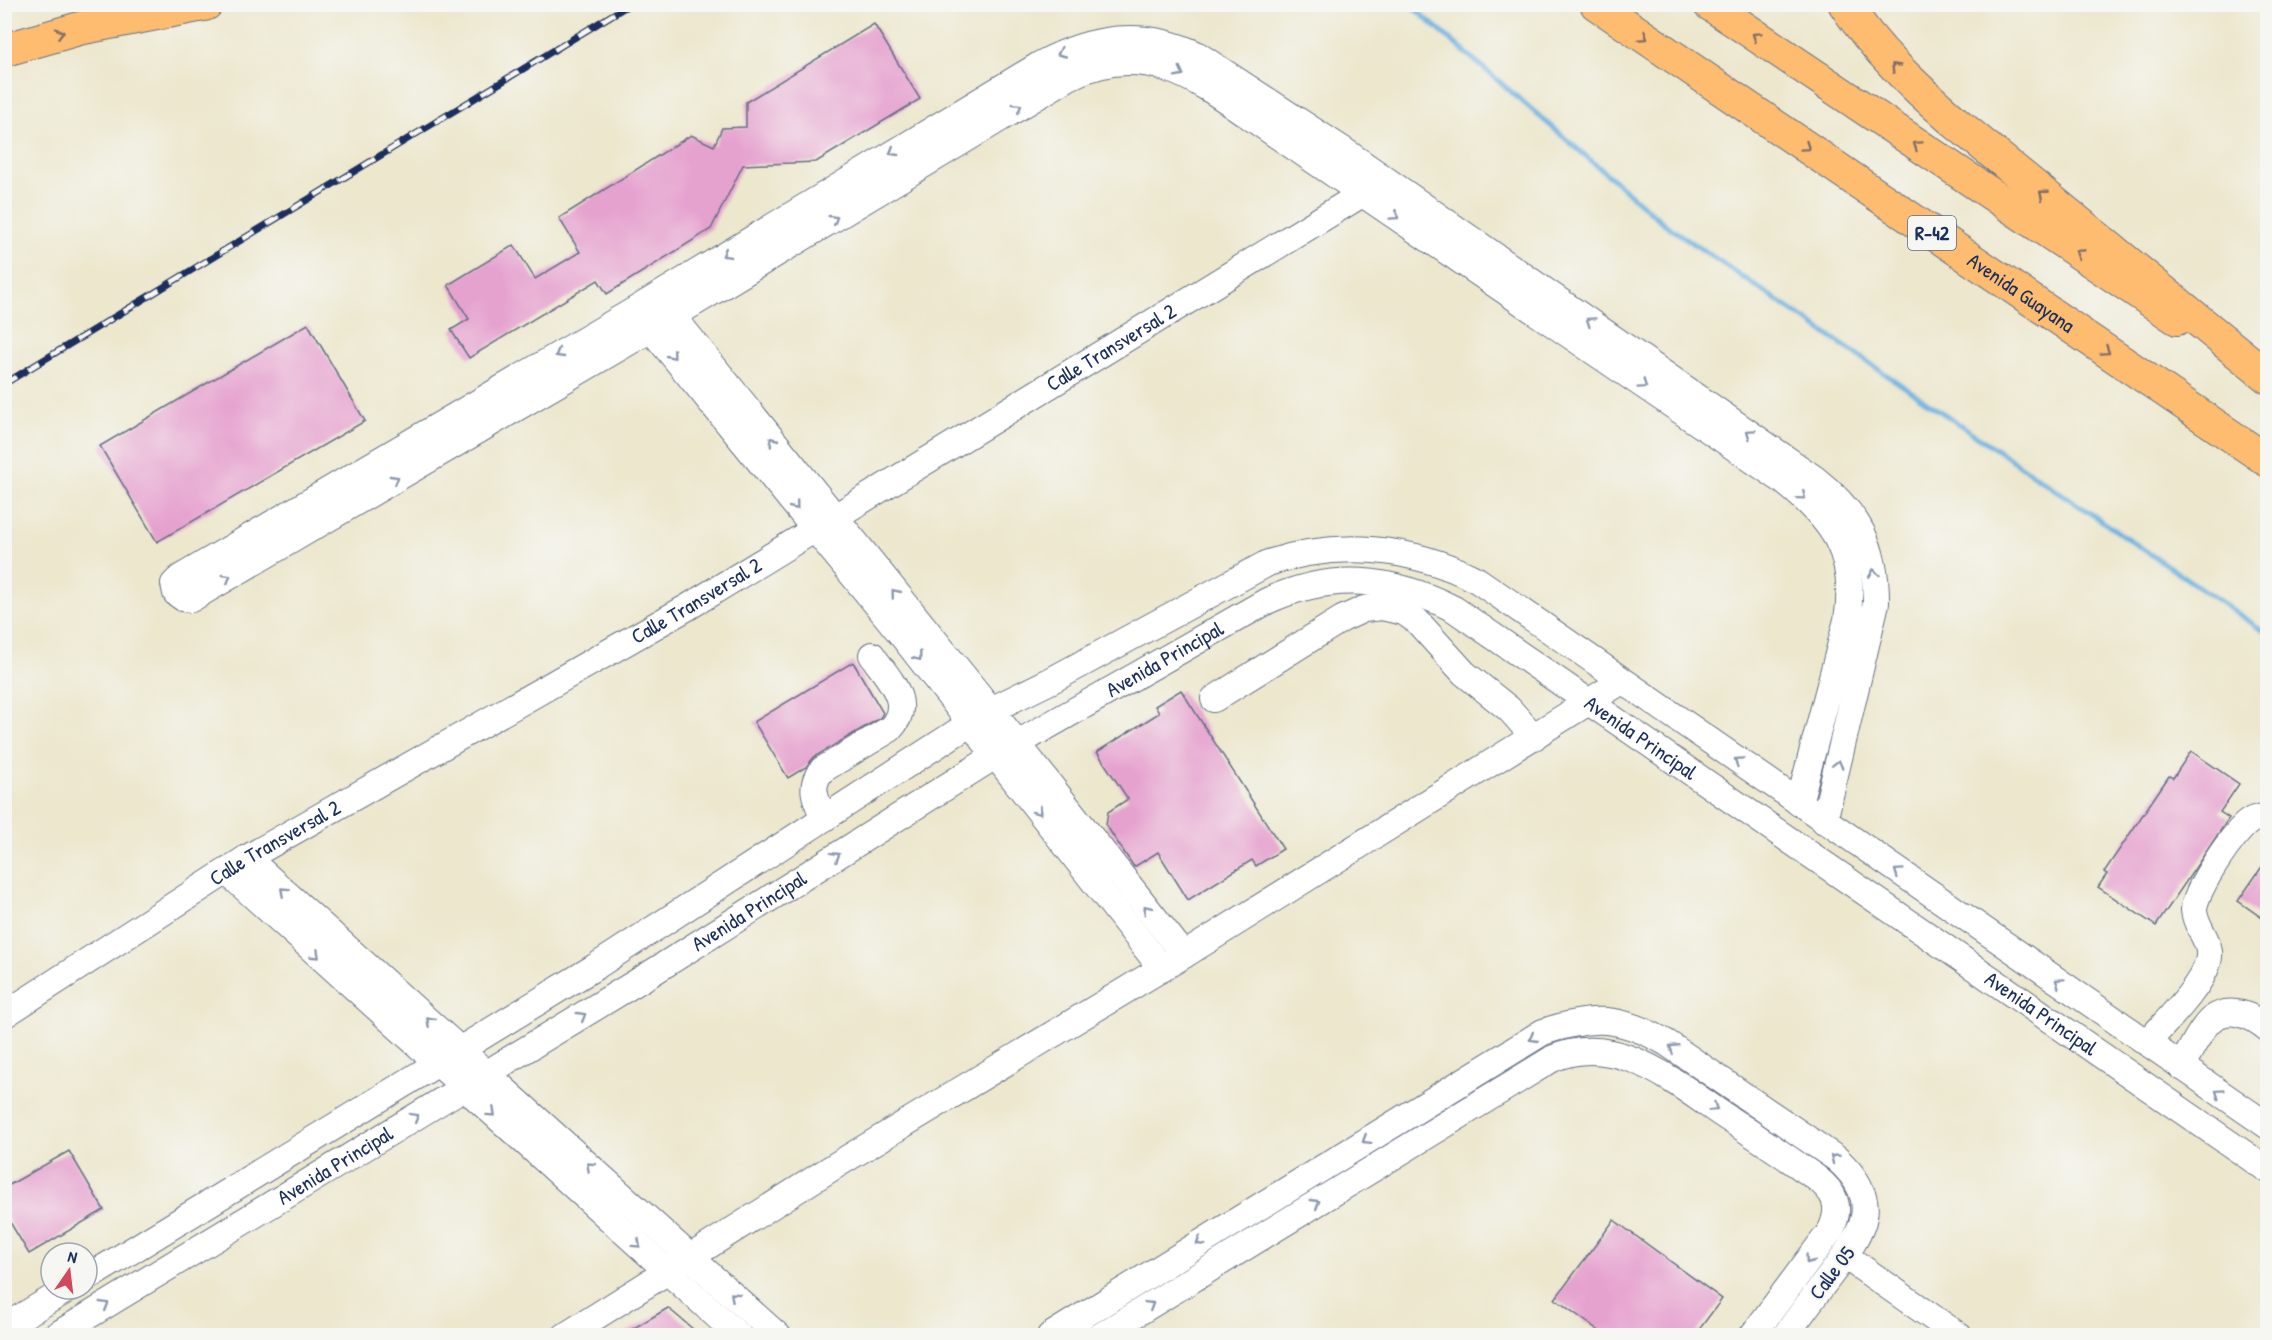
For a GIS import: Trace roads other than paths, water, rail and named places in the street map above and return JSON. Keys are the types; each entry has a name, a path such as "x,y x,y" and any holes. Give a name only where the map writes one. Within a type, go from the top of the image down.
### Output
{"highway":[{"path":"4,50 81,28 206,4"},
{"path":"1845,4 1871,41 1910,82 1955,122 2268,378"}],"main road":[{"name":"Avenida Guayana","path":"1596,4 2268,461"},
{"path":"1709,4 2268,378"}],"street":[{"path":"1799,803 1850,604 1848,564 1829,525 1812,504 1782,480 1363,194 1177,71 1097,53 1061,53 962,110 656,297 643,320 191,599 183,598 176,593 174,584 180,578 643,320 673,316 1069,77 1097,53 1117,38 1143,38 1173,45 1196,54 1385,180 1796,466 1831,492 1851,511 1869,548 1876,577 1876,603 1824,820"},
{"path":"962,110 978,132"},
{"name":"Calle Transversal 2","path":"4,1016 237,865 688,607 1385,180"},
{"path":"783,220 797,241"},
{"path":"656,297 673,316 825,524"},
{"path":"643,320 825,524 981,717 1017,742 1184,955"},
{"name":"Avenida Principal","path":"99,1271 594,967 981,717 1268,563 1303,553 1340,548 1408,555 1462,572 1492,590 2268,1126"},
{"name":"Avenida Principal","path":"55,1335 650,975 1017,742 1267,601 1308,585 1330,581 1373,582 1432,597 1472,620 2268,1170"},
{"path":"1214,699 1342,619 1364,609 1382,607 1404,612 1417,621 1442,652 1509,709 1534,737"},
{"path":"824,818 814,796 815,778 822,770 883,734 898,720 902,709 901,698 872,655"},
{"path":"565,1335 1162,969 1622,681"},
{"path":"981,717 995,756 1162,969"},
{"path":"883,734 901,767"},
{"path":"2147,1043 2202,977 2209,960 2208,944 2194,912 2196,898 2203,884 2240,829 2252,819 2268,818"},
{"path":"237,865 367,964 778,1335"},
{"path":"237,865 345,981 740,1335"},
{"path":"345,981 367,964"},
{"path":"2181,1067 2211,1019 2227,1013 2243,1013 2268,1029"},
{"name":"Calle 05","path":"1450,1089 1543,1032 1588,1019 1625,1023 1666,1043 1837,1159 1856,1180 1865,1205 1863,1226 1856,1242 1785,1335"},
{"name":"Calle 05","path":"1463,1113 1563,1054 1586,1050 1618,1055 1663,1074 1815,1177 1833,1194 1838,1210 1836,1220 1824,1240 1752,1335"},
{"path":"1050,1335 1450,1089 1463,1113 1100,1335"},
{"path":"1337,1158 1353,1181"},
{"path":"1845,1256 1959,1335"},
{"path":"4,1328 48,1301"}],"waterway":[{"path":"1409,4 1666,225 2268,634"}],"railway":[{"path":"4,384 630,4"}]}
